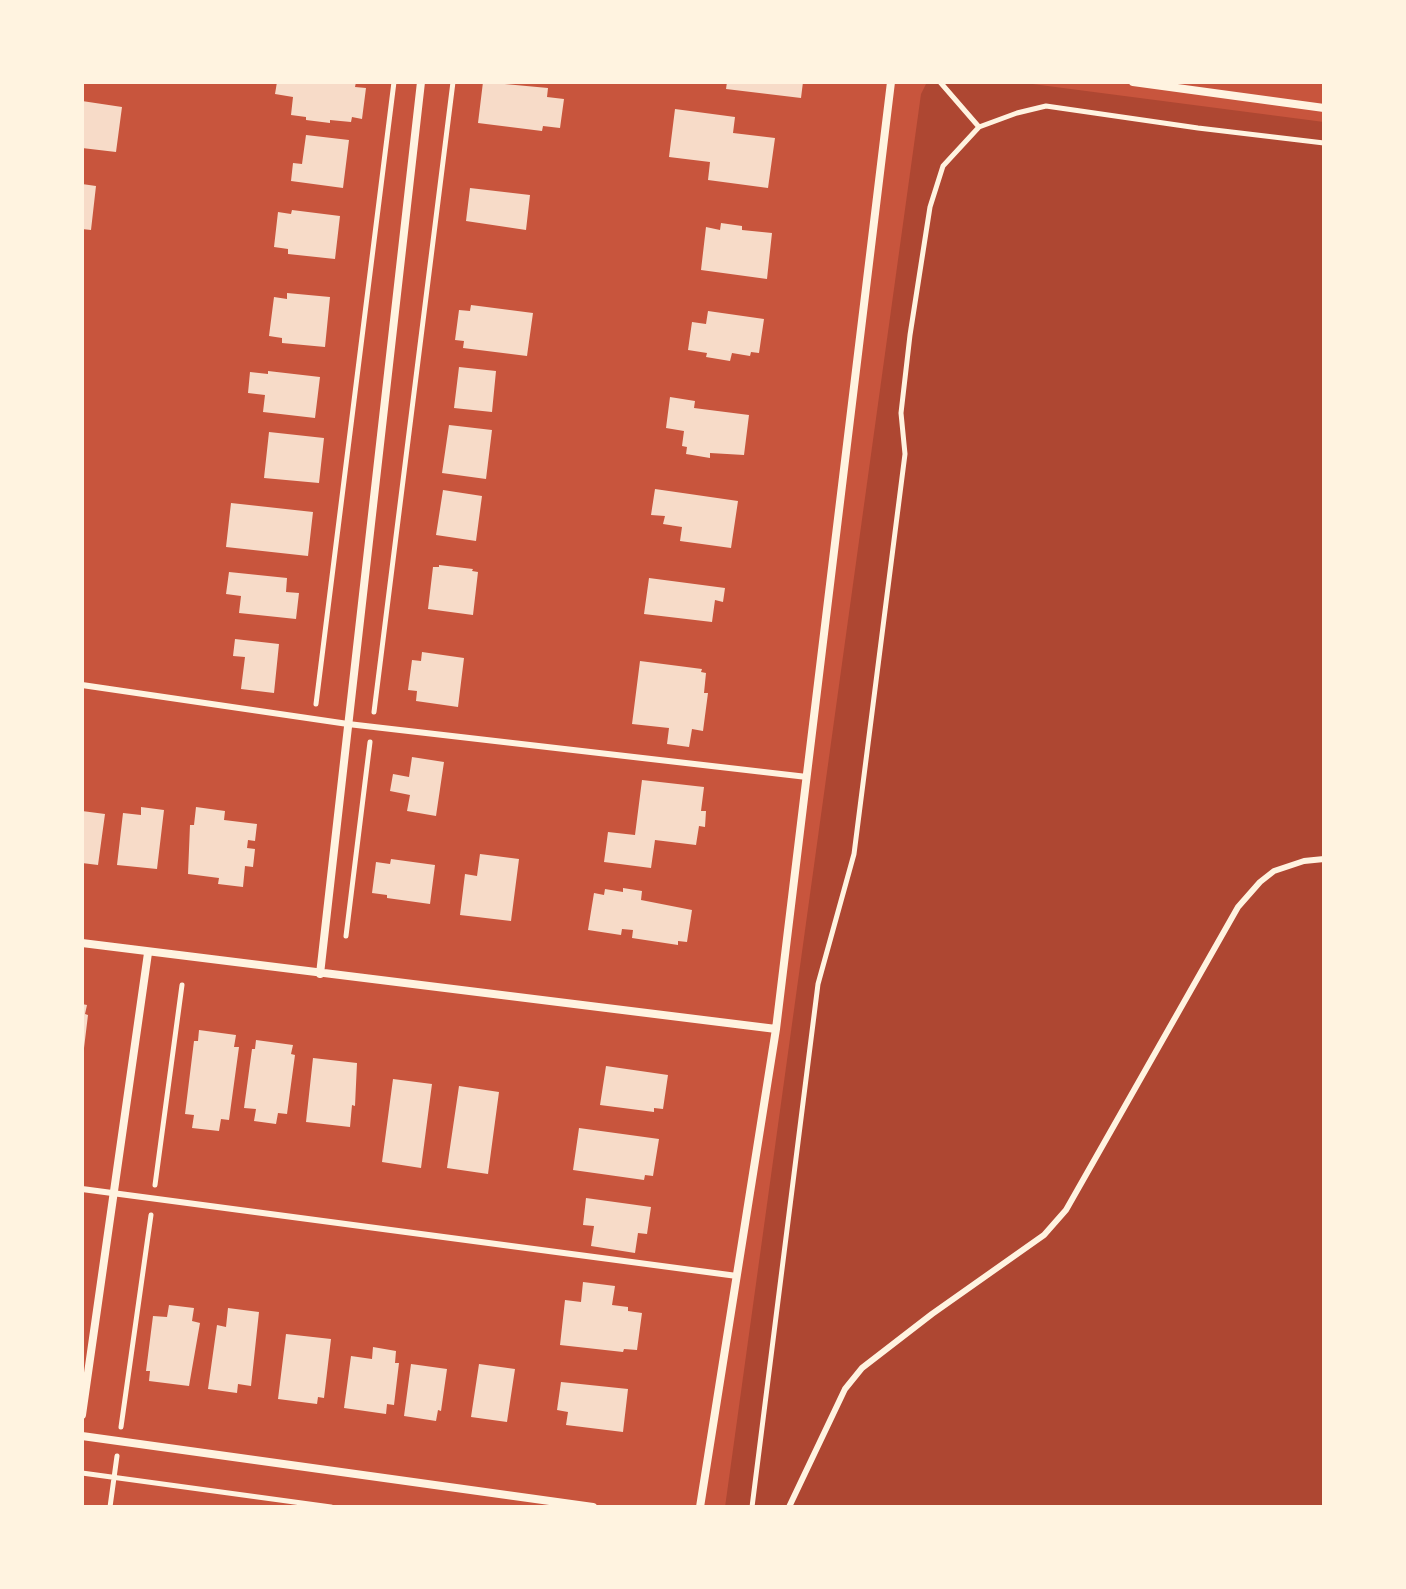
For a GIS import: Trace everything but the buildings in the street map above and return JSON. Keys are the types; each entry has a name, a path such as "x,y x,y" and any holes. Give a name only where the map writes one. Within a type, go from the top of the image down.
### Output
{"street":[{"path":"320,974 421,82"},
{"path":"700,1507 776,1029 891,82"},
{"path":"1133,82 1324,108"},
{"path":"82,943 776,1029"},
{"path":"82,1415 148,953"},
{"path":"82,1436 593,1507"}],"lane":[{"path":"82,685 348,724 807,777"},
{"path":"789,1507 845,1389 862,1368 1044,1235 1066,1210 1238,907 1274,871 1304,861 1324,859"},
{"path":"82,1189 737,1276"}],"path":[{"path":"314,719 394,82"},
{"path":"346,936 453,82"},
{"path":"940,82 979,127"},
{"path":"752,1507 818,984 854,854 905,454 902,397 930,207 943,166 979,127 1046,106 1324,143"},
{"path":"110,1507 182,985"},
{"path":"82,1473 331,1507"}],"shaded area":[{"path":"927,82 1017,82 1324,122 1324,1507 725,1507 921,94"}]}
